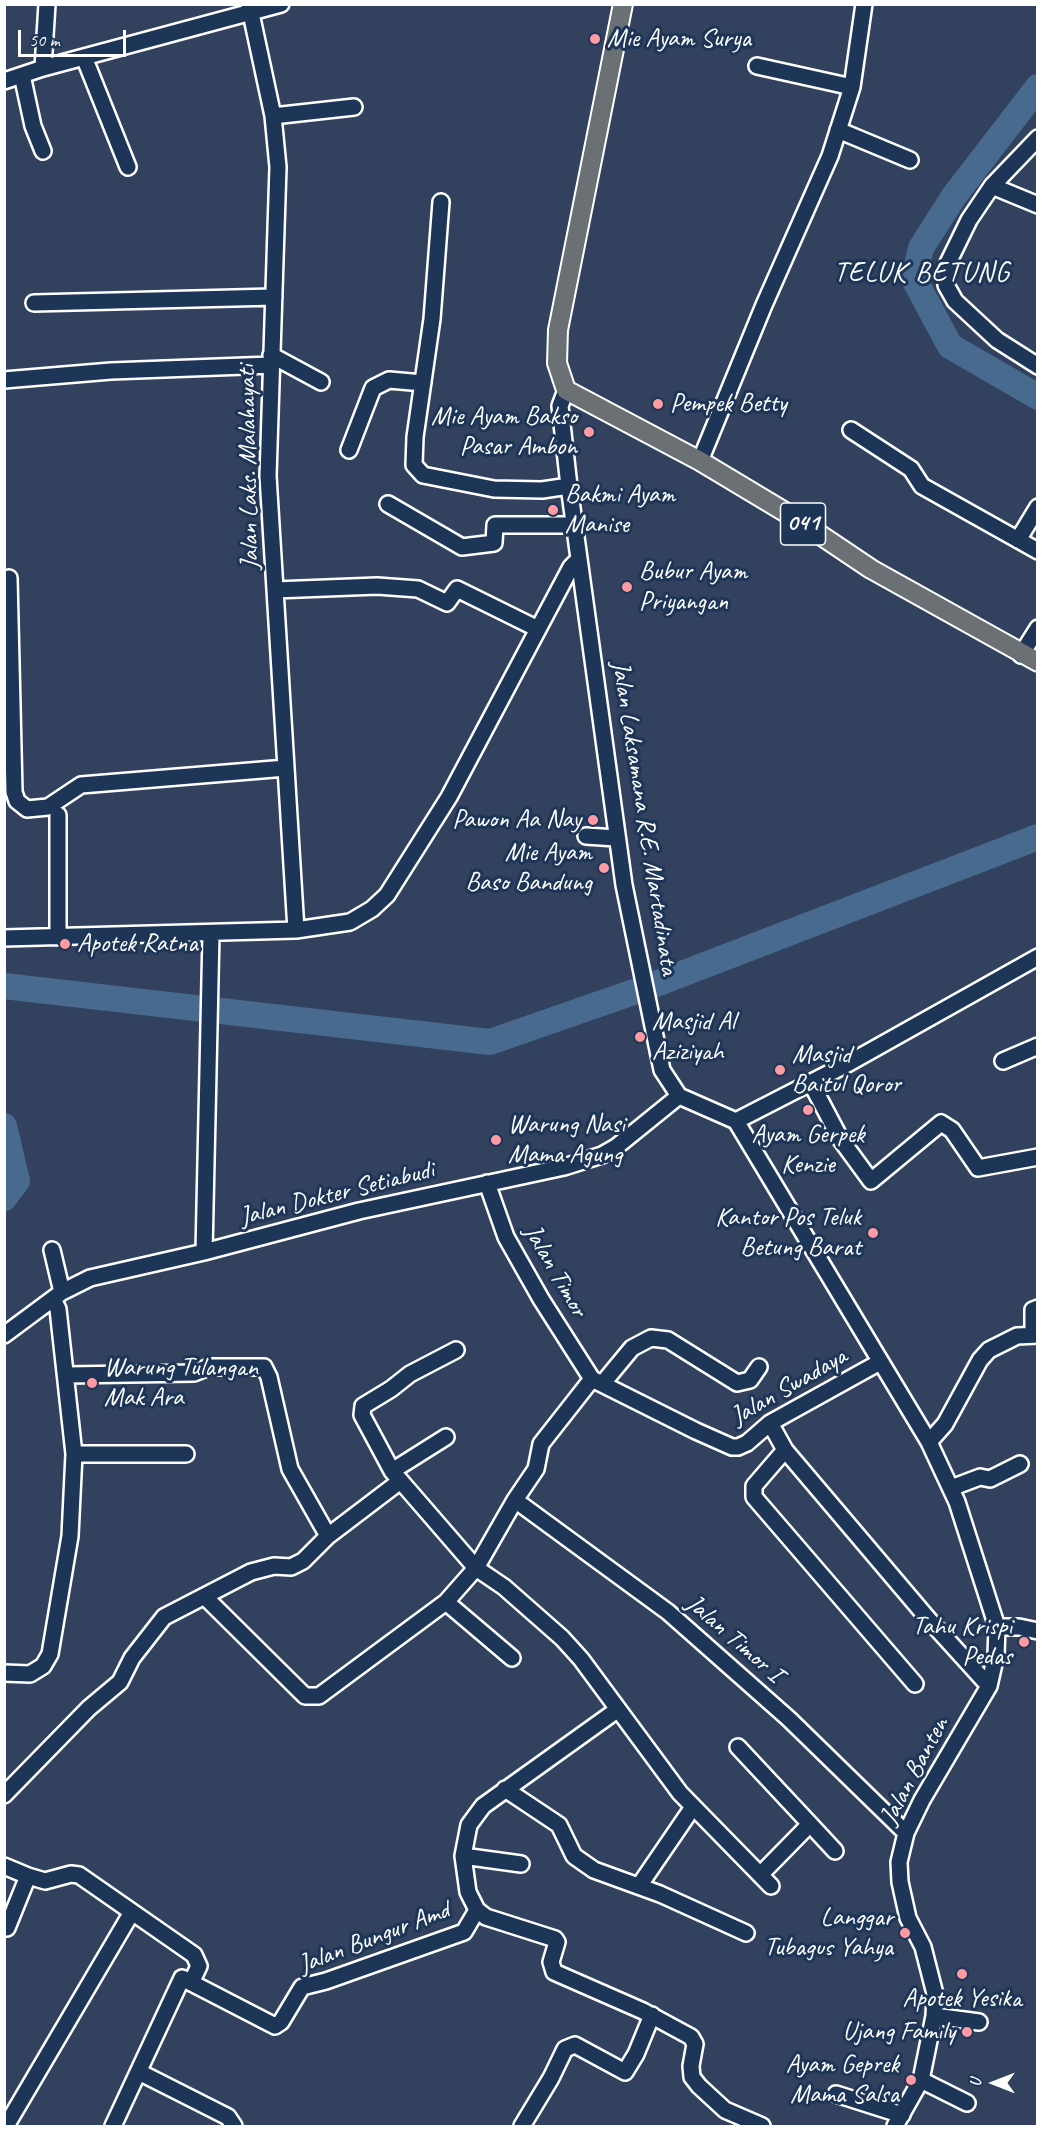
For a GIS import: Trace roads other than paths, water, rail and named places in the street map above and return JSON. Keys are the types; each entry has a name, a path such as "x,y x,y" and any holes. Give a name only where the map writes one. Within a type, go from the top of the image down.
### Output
{"main road":[{"name":"Jalan Laksamana R.E. Martadinata","path":"566,390 557,363 558,330 624,4"},
{"name":"041","path":"566,390 700,461 795,518 872,569 1029,659"}],"street":[{"path":"43,68 46,4"},
{"path":"4,81 249,9 281,4"},
{"path":"700,461 764,305 830,156 852,87 864,4"},
{"name":"Jalan Laks. Malahayati","path":"249,9 273,116 278,167 268,476 296,930"},
{"path":"84,57 128,167"},
{"path":"757,66 852,87"},
{"path":"22,75 33,126 43,152"},
{"path":"273,116 354,107"},
{"path":"838,130 910,160"},
{"path":"1038,138 992,186 969,220 948,263 946,285 955,301 989,333 1038,366"},
{"path":"992,186 1038,205"},
{"path":"441,202 432,319 414,465 423,475 494,489 542,490 568,486"},
{"path":"34,303 274,297"},
{"path":"4,380 271,360 321,382"},
{"path":"349,450 374,388 389,380 423,383"},
{"name":"Jalan Laksamana R.E. Martadinata","path":"566,390 560,406 568,486 616,838 663,1074 679,1096"},
{"path":"851,430 911,469 922,486 1038,550"},
{"path":"388,504 462,547 494,543 495,525 574,525"},
{"path":"1018,540 1038,507"},
{"path":"4,938 296,930 350,922 372,909 387,895 449,798 571,567 579,559"},
{"path":"9,578 14,792 17,801 27,809 48,807 81,785 286,768"},
{"path":"275,590 377,586 418,589 447,603 457,589 538,629"},
{"path":"1029,659 1038,627"},
{"path":"58,814 58,937"},
{"path":"586,836 616,838"},
{"path":"204,1252 211,934"},
{"path":"679,1096 736,1121 811,1083 1038,957"},
{"path":"1004,1061 1038,1046"},
{"path":"811,1083 841,1140 871,1181 941,1123 952,1130 978,1168 1038,1157"},
{"name":"Jalan Dokter Setiabudi","path":"4,1335 58,1296 90,1278 204,1252 359,1211 564,1167 602,1155 616,1147 679,1096"},
{"name":"Jalan Banten","path":"736,1121 929,1442 951,1488 997,1627 996,1654 989,1686 906,1833 899,1862 900,1882 908,1918 923,1947 932,1974 935,1994 934,2016 921,2080 898,2121"},
{"name":"Jalan Timor","path":"487,1183 507,1237 542,1299 598,1381"},
{"path":"4,1673 30,1674 43,1666 50,1654 70,1536 74,1454 52,1250"},
{"path":"929,1442 945,1424 980,1360 989,1350 1017,1336 1035,1335 1033,1310 1038,1308"},
{"path":"206,1598 290,1682 305,1696 312,1698 333,1687 446,1602 476,1568 515,1500 536,1469 540,1444 632,1348 651,1338 668,1340 737,1383 750,1380 759,1367"},
{"path":"456,1350 410,1374 363,1406 362,1415 395,1476 476,1568 504,1587 562,1638 581,1659 617,1710 693,1807 771,1886"},
{"name":"Jalan Swadaya","path":"598,1381 637,1403 732,1447 747,1443 770,1423 880,1362"},
{"path":"66,1375 194,1373 209,1367 264,1367 269,1377 290,1469 328,1536"},
{"path":"770,1423 785,1450 930,1621 989,1686"},
{"path":"4,1795 88,1708 120,1682 132,1658 164,1617 206,1598 251,1572 274,1566 291,1567 303,1561 395,1476 446,1437"},
{"path":"785,1450 754,1486 754,1497 915,1684"},
{"path":"74,1454 186,1454"},
{"path":"951,1488 980,1477 990,1479 1020,1464"},
{"name":"Jalan Timor I","path":"515,1500 668,1612 789,1719 906,1833"},
{"path":"446,1602 512,1658"},
{"path":"997,1627 1019,1627 1038,1631"},
{"path":"617,1710 483,1806 469,1825 463,1856 468,1892 477,1910 486,1917 550,1937 557,1942 551,1962 554,1972 652,2016 691,2037 695,2044 691,2066 692,2077 699,2086 725,2110 762,2127"},
{"path":"738,1748 835,1851"},
{"path":"505,1789 559,1825 574,1856 594,1870 639,1886 746,1933"},
{"path":"639,1886 693,1807"},
{"path":"760,1875 810,1824"},
{"path":"463,1856 521,1864"},
{"path":"4,1866 45,1881 71,1874 79,1875 195,1955 199,1966 191,1983 182,1978 113,2127"},
{"path":"5,1929 28,1876"},
{"name":"Jalan Bungur Amd","path":"191,1983 275,2026 281,2022 302,1987 326,1981 464,1932 477,1910"},
{"path":"6,2127 132,1912"},
{"path":"522,2127 565,2049 575,2045 625,2072 636,2054 652,2016"},
{"path":"934,2016 979,2022"},
{"path":"139,2072 228,2117 234,2127"},
{"path":"921,2080 967,2103"},
{"path":"836,2094 898,2121"}],"waterway":[{"path":"1038,87 954,196 921,248 914,279 950,346 1038,397"},
{"path":"4,986 490,1042 648,987 1038,837"},
{"path":"4,1126 17,1181 4,1198"}],"place":[{"name":"Mie Ayam Surya","path":"595,39"},
{"name":"Pempek Betty","path":"658,404"},
{"name":"Mie Ayam Bakso Pasar Ambon","path":"589,432"},
{"name":"Bakmi Ayam Manise","path":"553,510"},
{"name":"Bubur Ayam Priyangan","path":"627,587"},
{"name":"Pawon Aa Nay","path":"593,820"},
{"name":"Mie Ayam Baso Bandung","path":"604,868"},
{"name":"Apotek Ratna","path":"65,944"},
{"name":"Masjid Al Aziziyah","path":"640,1037"},
{"name":"Masjid Baitul Qoror","path":"780,1070"},
{"name":"Ayam Gerpek Kenzie","path":"808,1110"},
{"name":"Warung Nasi Mama Agung","path":"496,1140"},
{"name":"Kantor Pos Teluk Betung Barat","path":"873,1233"},
{"name":"Warung Tulangan Mak Ara","path":"92,1383"},
{"name":"Tahu Krispi Pedas","path":"1024,1642"},
{"name":"Langgar Tubagus Yahya","path":"905,1933"},
{"name":"Apotek Yesika","path":"962,1974"},
{"name":"Ujang Family","path":"967,2032"},
{"name":"Ayam Geprek Mama Salsa","path":"911,2080"}],"district":[{"name":"TELUK BETUNG","path":"922,274"}]}
